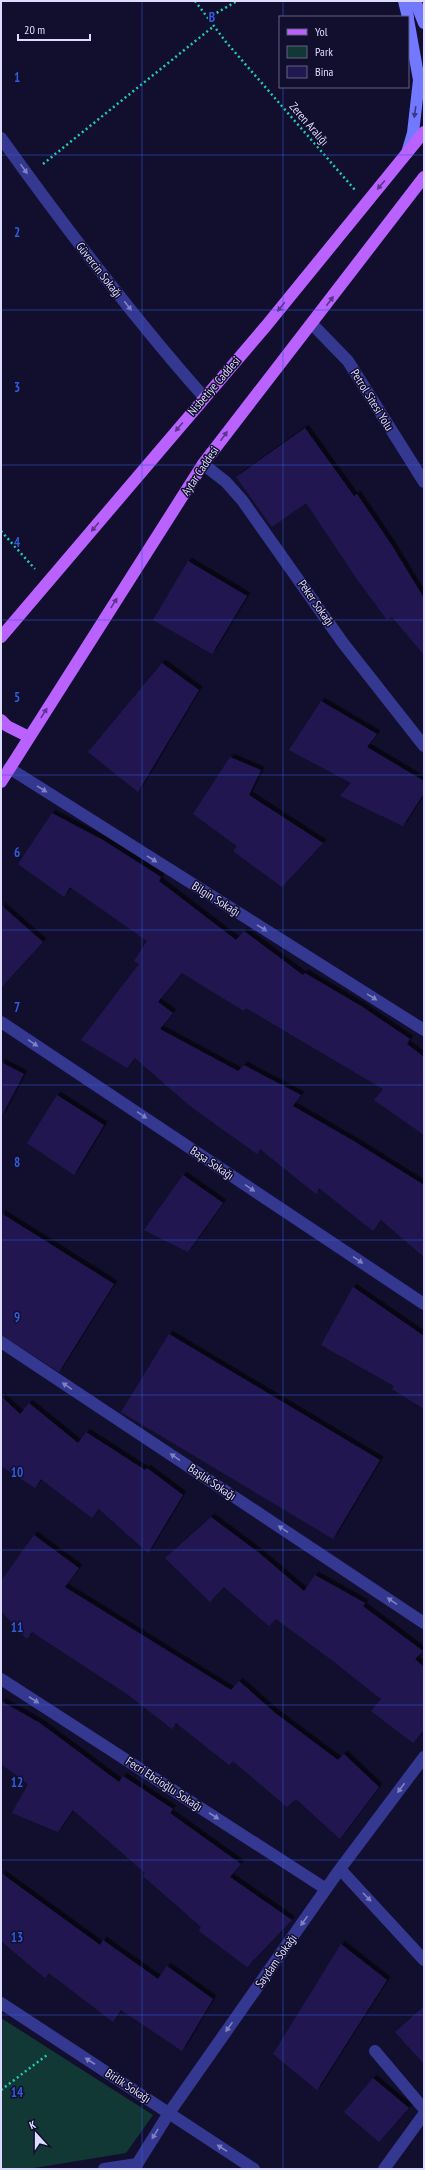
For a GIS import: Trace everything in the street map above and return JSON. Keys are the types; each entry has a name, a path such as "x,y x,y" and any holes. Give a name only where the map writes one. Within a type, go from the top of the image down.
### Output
{"main road":[{"path":"404,1 408,16"},
{"path":"415,1 424,23"},
{"path":"407,155 413,133 419,80 409,24"},
{"name":"Nisbetiye Caddesi","path":"1,637 266,326 366,202 407,155 424,132"},
{"name":"Aytar Caddesi","path":"1,782 203,464 424,177"},
{"path":"1,720 7,726 29,737"}],"street":[{"name":"Güvercin Sokağı","path":"1,138 68,231 166,354 204,397"},
{"name":"Petrol Sitesi Yolu","path":"312,324 348,361 424,481"},
{"name":"Peker Sokağı","path":"203,464 226,482 242,500 343,643 424,746"},
{"name":"Bilgin Sokağı","path":"9,768 424,1030"},
{"name":"Başa Sokağı","path":"1,1022 424,1304"},
{"name":"Başlık Sokağı","path":"1,1342 424,1623"},
{"name":"Fecri Ebcioğlu Sokağı","path":"1,1679 326,1889"},
{"name":"Saydam Sokağı","path":"135,2167 169,2113 340,1869 424,1757"},
{"path":"340,1869 424,1960"},
{"name":"Birlik Sokağı","path":"1,2003 254,2169"},
{"path":"375,2051 424,2109"},
{"path":"384,2169 424,2114"},
{"path":"104,2169 135,2167"}],"path":[{"name":"Zeren Aralığı","path":"195,1 214,26 366,202"},
{"path":"208,18 237,1"},
{"path":"28,175 214,26"},
{"path":"1,531 48,583"},
{"path":"1,2090 52,2051 60,2042"}],"green space":[{"path":"1,2018 153,2115 126,2153 28,2169 1,2169"}],"building":[{"path":"305,428 354,496 357,494 391,544 424,598 424,655 392,617 387,620 359,582 306,503 272,527 236,477"},
{"path":"188,561 247,596 212,654 153,620"},
{"path":"162,663 199,690 138,792 88,752"},
{"path":"321,701 377,734 367,747 424,781 424,793 403,826 340,796 351,783 289,750"},
{"path":"230,757 261,770 249,795 323,843 282,887 233,851 237,846 193,814"},
{"path":"52,813 103,840 161,877 159,881 236,940 244,931 303,975 305,973 361,1006 410,1039 407,1044 424,1057 424,1135 374,1100 383,1089 246,1008 244,1011 182,973 158,1002 173,1013 160,1029 238,1071 244,1065 301,1095 293,1106 352,1140 424,1185 424,1257 381,1220 373,1231 319,1188 316,1194 260,1149 257,1154 190,1106 135,1058 127,1068 81,1040 139,964 134,961 147,941 70,887 64,897 18,864"},
{"path":"1,905 43,942 1,988"},
{"path":"1,1062 24,1074 1,1117"},
{"path":"57,1095 104,1125 74,1175 27,1143"},
{"path":"183,1175 223,1203 188,1252 144,1230"},
{"path":"1,1213 114,1284 59,1372 1,1335"},
{"path":"353,1287 424,1336 424,1409 392,1389 394,1386 321,1345"},
{"path":"169,1334 380,1460 333,1539 121,1412"},
{"path":"1,1396 20,1414 29,1403 78,1443 86,1432 145,1470 147,1468 183,1495 148,1553 99,1509 92,1518 41,1479 35,1488 1,1466"},
{"path":"211,1517 258,1552 304,1591 315,1575 365,1603 363,1606 423,1651 415,1659 424,1667 424,1730 413,1743 371,1711 381,1699 333,1661 276,1619 269,1626 224,1587 210,1602 165,1558"},
{"path":"34,1535 79,1568 65,1587 231,1690 239,1681 274,1712 338,1760 344,1754 379,1787 340,1839 296,1799 287,1807 233,1761 229,1765 176,1723 172,1729 127,1694 32,1632 27,1639 1,1611 1,1581"},
{"path":"1,1701 40,1723 119,1782 123,1776 173,1809 170,1813 241,1864 230,1877 292,1920 247,1967 199,1931 201,1927 143,1876 145,1873 73,1810 58,1832 12,1813 28,1784 1,1764"},
{"path":"1,1873 100,1945 103,1940 158,1979 167,1966 213,1999 182,2051 121,2010 113,2022 49,1973 45,1978 1,1941"},
{"path":"341,1944 387,1980 317,2090 273,2054"},
{"path":"424,2006 424,2064 395,2032"},
{"path":"373,2078 409,2108 379,2142 344,2112"}]}
